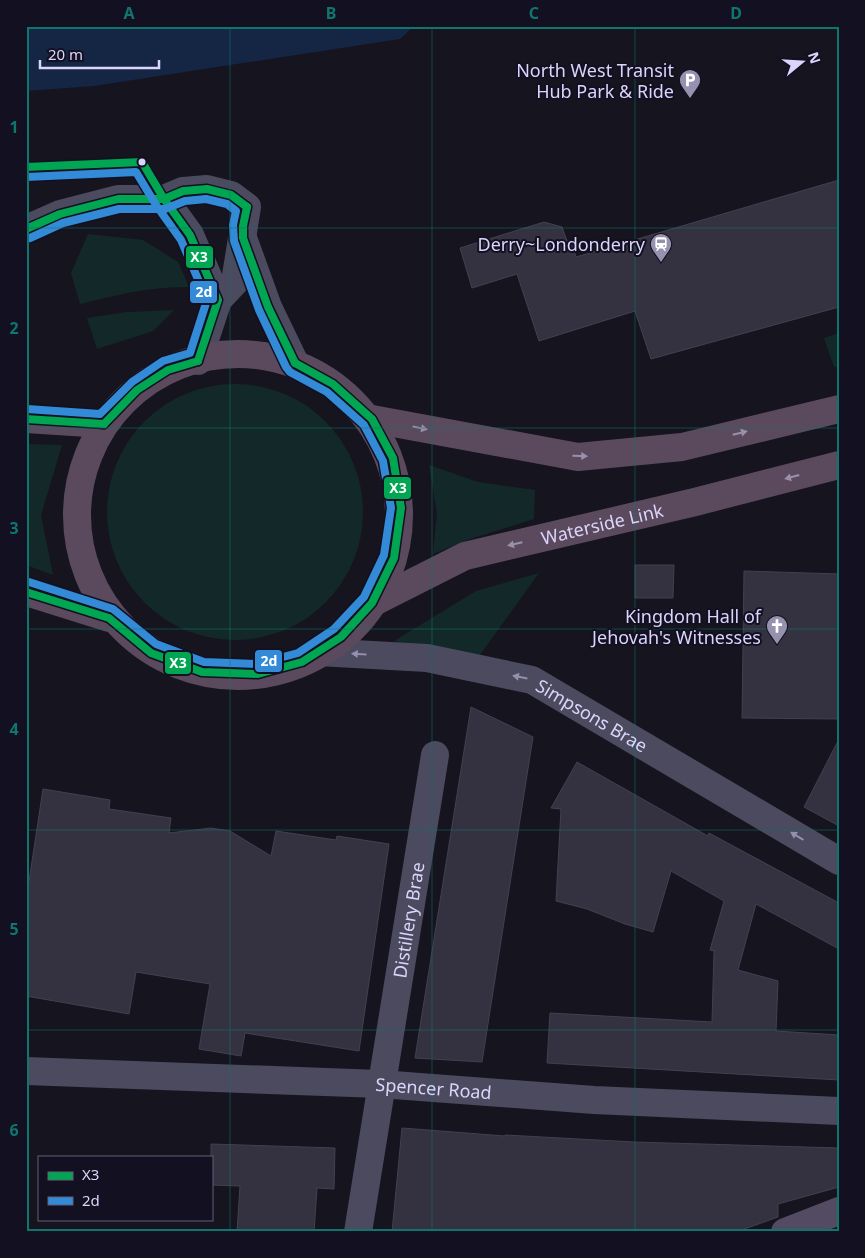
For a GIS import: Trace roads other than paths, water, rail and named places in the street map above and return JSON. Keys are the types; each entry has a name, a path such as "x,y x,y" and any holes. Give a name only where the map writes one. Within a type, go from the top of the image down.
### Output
{"highway":[{"path":"247,353 295,363 333,384 372,419 393,458 401,508 394,558 372,603 341,637 302,662 258,674 202,672 151,653 109,618 84,572 75,528 78,485 104,424 137,390 168,370 198,361 247,353"},
{"path":"372,419 578,457 682,447 839,409"},
{"path":"26,419 104,424"},
{"name":"Waterside Link","path":"372,603 465,556 696,502 839,465"},
{"path":"26,592 109,618"}],"main road":[{"path":"785,1232 839,1211"}],"street":[{"path":"26,229 60,214 118,199 164,199 183,191 207,189 231,195 248,207 234,282 218,300 198,361"},
{"path":"164,199 190,235 218,300"},
{"path":"243,238 268,307 295,363"},
{"name":"Simpsons Brae","path":"318,652 427,658 532,680 839,861"},
{"name":"Distillery Brae","path":"358,1232 380,1084 435,755"},
{"name":"Spencer Road","path":"26,1071 380,1084 594,1100 839,1111"}],"water":[{"path":"26,26 414,26 400,39 94,86 26,91"}],"place":[{"name":"North West Transit Hub Park & Ride","path":"690,99"},
{"name":"Derry~Londonderry","path":"661,263"},
{"name":"Kingdom Hall of Jehovah's Witnesses","path":"777,645"}]}
